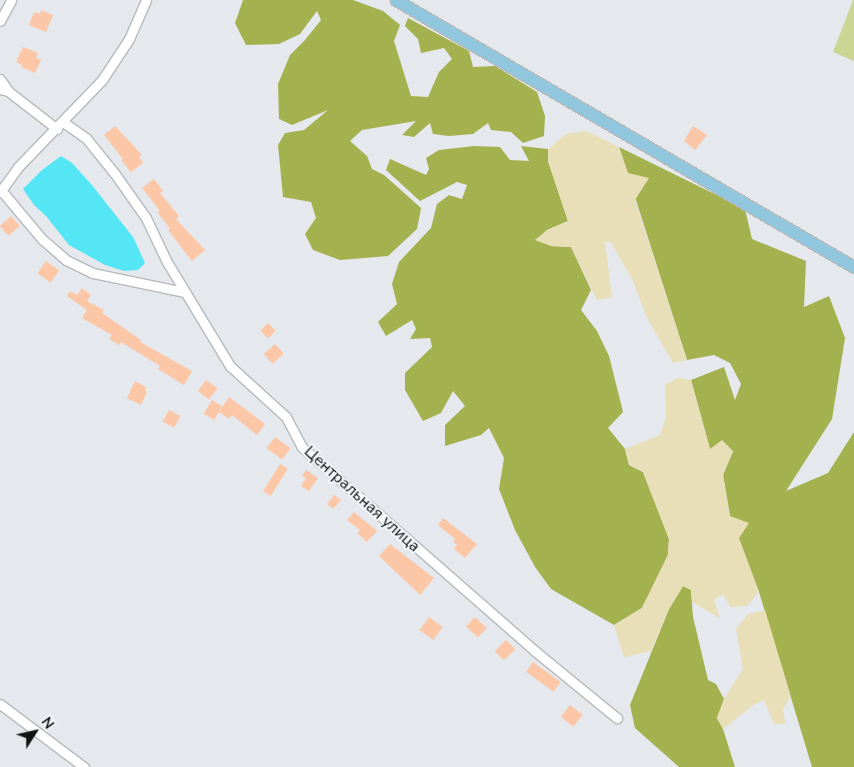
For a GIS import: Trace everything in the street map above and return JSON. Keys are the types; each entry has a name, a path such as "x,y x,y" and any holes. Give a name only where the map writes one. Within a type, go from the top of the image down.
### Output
{"main road":[{"path":"396,0 854,267"}],"street":[{"path":"0,21 11,0"},
{"path":"146,0 129,39 102,80 18,168 0,191 42,239 66,260 93,274 184,292"},
{"path":"0,79 4,90"},
{"name":"Центральная улица","path":"4,90 60,125 86,138 146,218 184,292 230,366 286,417 302,447 535,651 617,718"},
{"path":"0,704 84,767"}],"green space":[{"path":"243,0 353,0 383,11 400,25 394,41 411,96 428,97 439,72 452,59 444,48 421,53 418,39 405,26 408,18 469,51 473,67 495,66 537,92 545,116 544,136 523,143 511,132 491,130 488,123 473,134 449,136 433,134 430,123 414,137 402,135 416,121 362,130 350,141 367,156 372,169 384,175 421,208 417,229 388,256 340,260 313,250 305,234 316,218 311,202 283,197 278,145 285,133 304,130 328,110 292,125 279,119 278,84 290,55 321,20 317,11 300,34 279,44 246,45 235,23"},
{"path":"854,0 854,61 833,52"},
{"path":"474,146 500,147 510,160 529,161 521,146 548,149 548,161 568,221 547,230 551,246 571,247 591,290 581,310 597,331 609,356 623,412 608,428 625,449 629,465 643,472 669,539 668,555 642,608 614,625 551,589 535,567 515,530 499,489 504,458 489,428 481,435 445,446 445,425 465,406 453,391 441,413 423,421 405,390 405,373 432,347 430,338 410,339 416,329 412,320 386,336 378,322 397,304 392,284 399,262 431,228 437,204 449,195 462,199 467,185 457,182 420,201 386,170 390,159 426,175 429,169 426,158 439,150"},
{"path":"619,147 745,209 752,239 806,261 804,307 829,296 845,338 832,419 786,491 828,473 854,432 854,767 812,767 759,592 730,516 723,475 733,451 710,449 691,380 724,367 735,400 741,384 730,363 714,355 687,360"},
{"path":"683,586 691,590 693,617 708,680 716,684 724,699 717,718 723,729 735,767 679,767 635,728 630,705 669,609"}],"sand":[{"path":"586,131 619,147 628,173 649,178 635,200 687,360 673,363 648,320 631,277 610,241 605,242 612,297 597,300 571,247 551,246 535,240 547,230 568,221 548,161 548,149 566,134"},
{"path":"677,378 691,380 710,449 722,440 733,451 723,475 730,516 749,523 739,538 759,592 747,606 730,607 723,594 714,600 720,618 692,602 691,590 683,586 669,609 651,651 624,657 614,625 642,608 668,555 669,539 643,472 629,465 625,449 660,435 666,418 665,385"},
{"path":"765,610 791,697 783,708 785,724 774,724 764,700 752,706 723,729 717,718 724,699 743,669 736,629 748,614"}],"water":[{"path":"61,156 72,163 91,184 133,237 145,263 138,270 124,271 105,265 69,245 46,216 34,205 23,189 42,170"}],"building":[{"path":"41,10 53,15 46,32 29,25 34,12 40,14"},
{"path":"23,47 38,53 36,58 41,60 35,73 21,67 22,65 16,62"},
{"path":"115,126 142,155 139,157 143,163 131,172 104,135"},
{"path":"693,126 707,135 695,150 684,141"},
{"path":"154,179 163,191 160,193 179,216 176,219 205,250 192,261 168,230 170,228 157,212 160,211 142,188"},
{"path":"11,216 20,226 9,236 0,226"},
{"path":"46,261 59,270 51,282 37,273"},
{"path":"82,288 91,295 87,301 104,310 102,313 141,340 140,342 192,371 184,385 158,369 160,366 121,342 119,345 109,339 112,335 82,318 87,310 67,296 70,291 77,295"},
{"path":"268,323 276,331 268,339 260,331"},
{"path":"275,344 284,354 273,364 264,354"},
{"path":"206,380 217,388 209,400 198,391"},
{"path":"135,381 146,387 145,391 147,392 141,405 127,398"},
{"path":"229,397 265,424 257,435 232,415 229,419 219,412"},
{"path":"212,400 222,406 214,420 204,414"},
{"path":"169,410 180,416 174,428 163,421"},
{"path":"275,437 290,448 282,459 267,448"},
{"path":"280,464 288,469 271,496 263,491"},
{"path":"306,470 318,478 309,491 301,486 306,478 302,476"},
{"path":"334,495 341,500 333,509 327,504"},
{"path":"354,512 377,531 367,542 357,533 360,530 347,520"},
{"path":"443,518 477,544 465,558 454,549 457,545 453,542 455,539 438,525"},
{"path":"390,544 434,578 420,595 379,556"},
{"path":"429,617 443,627 433,640 420,630"},
{"path":"475,617 487,628 478,637 466,627"},
{"path":"506,640 515,649 504,661 495,651"},
{"path":"533,662 561,682 553,692 526,672"},
{"path":"570,705 583,715 573,727 561,717"}]}
